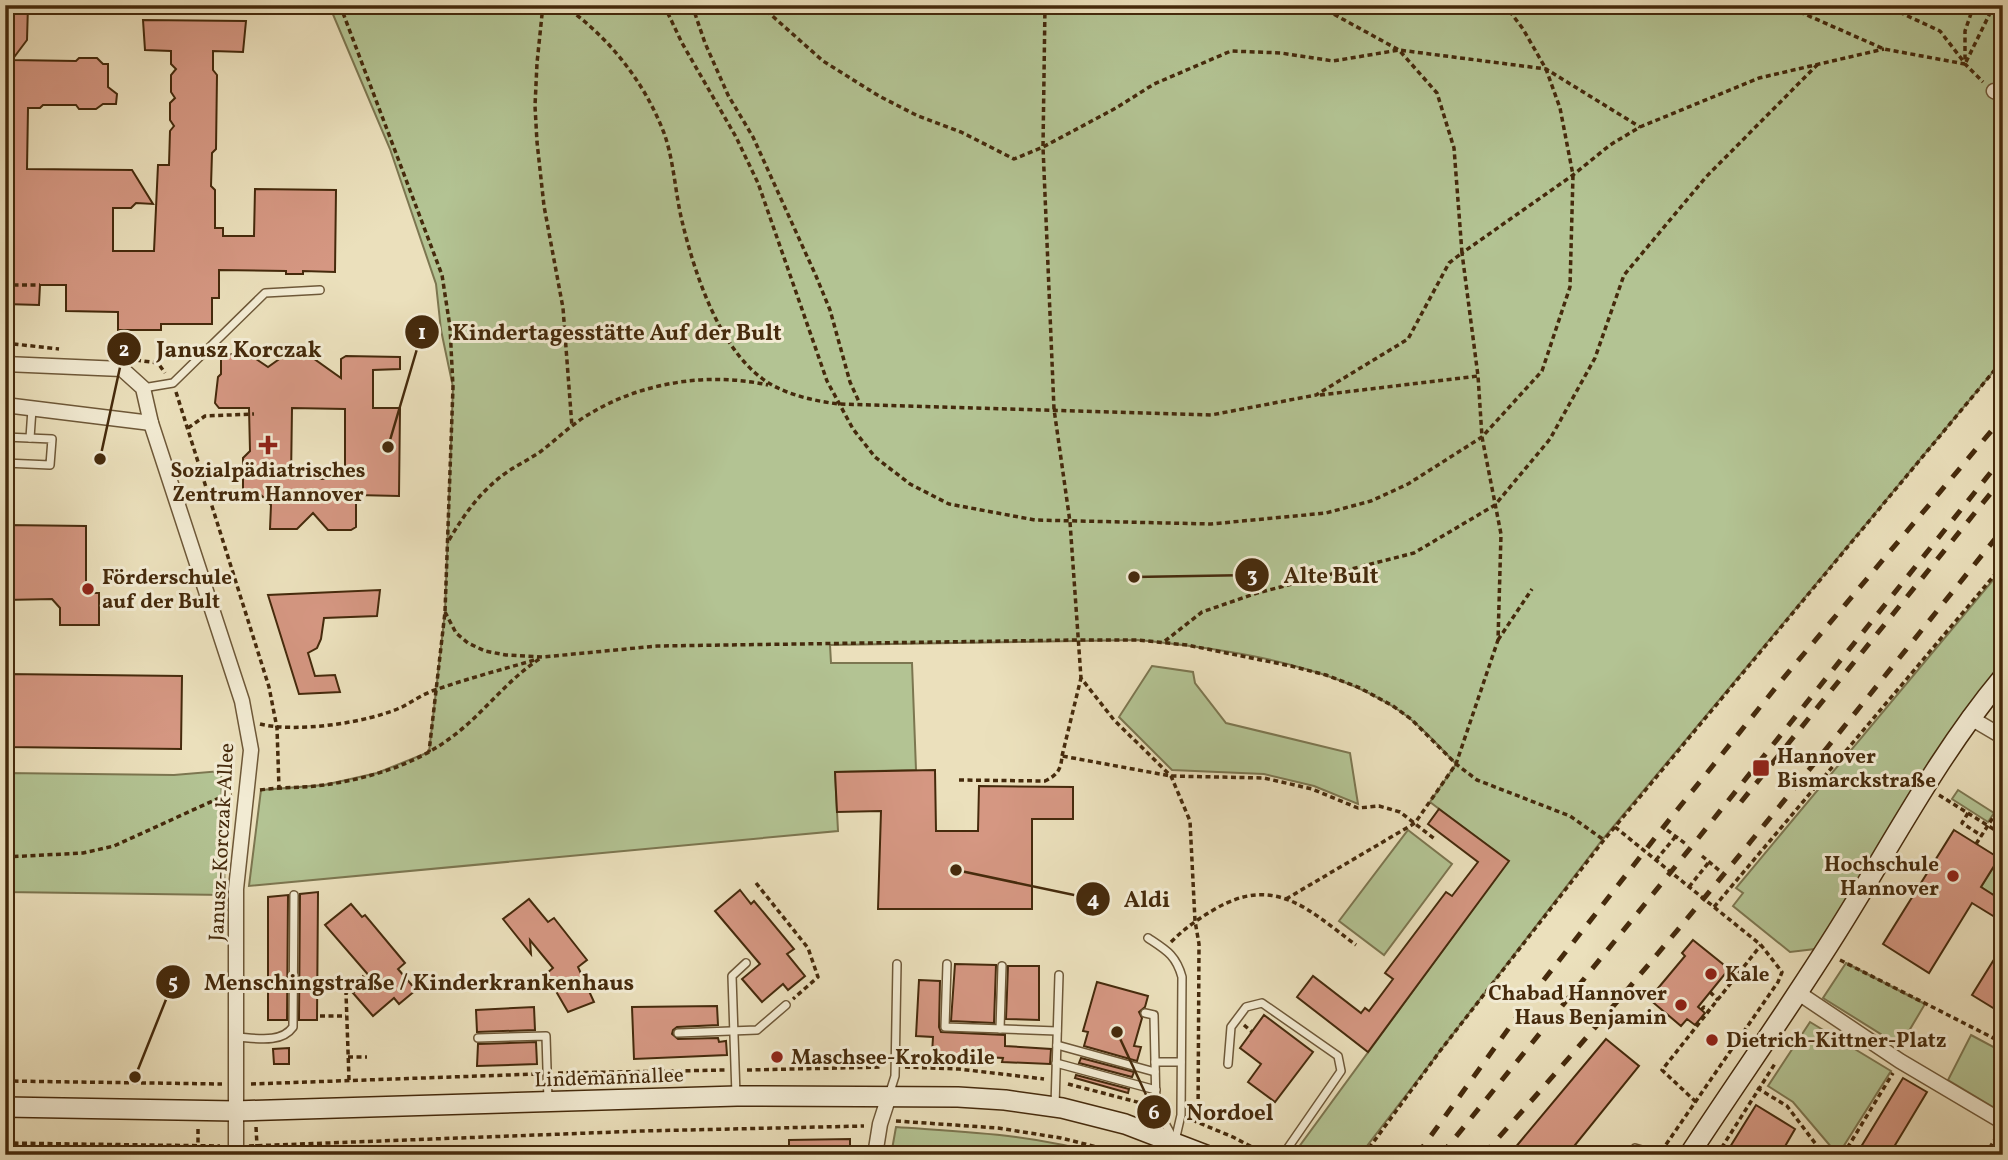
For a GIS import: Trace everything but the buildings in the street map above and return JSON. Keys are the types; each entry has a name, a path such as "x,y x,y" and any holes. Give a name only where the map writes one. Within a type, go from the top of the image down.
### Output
{"street":[{"path":"5,364 122,369 143,388"},
{"name":"Janusz-Korczak-Allee","path":"143,388 151,423 247,721 251,750 236,889 236,1151"},
{"path":"5,405 151,423"},
{"path":"1689,1155 1847,916 1924,786 1969,717 2003,677"},
{"path":"1969,717 2003,737"},
{"path":"1797,992 1900,1061 2003,1124"},
{"name":"Lindemannallee","path":"5,1107 235,1111 737,1096 889,1096 993,1100 1055,1107 1125,1124 1206,1155"},
{"path":"875,1155 880,1124 889,1096"}],"lane":[{"path":"143,388 173,383 265,293 320,290"},
{"path":"30,438 32,409"},
{"path":"5,437 52,439 50,465 5,463"},
{"path":"235,1037 277,1038 287,1034 293,1027 294,895"},
{"path":"1147,938 1178,961 1182,977 1181,1115 1175,1141"},
{"path":"737,1096 732,976 746,963"},
{"path":"889,1096 895,1076 897,964"},
{"path":"947,964 945,1027 1057,1031"},
{"path":"1000,1029 1002,966"},
{"path":"1055,1107 1059,975"},
{"path":"1228,1064 1231,1027 1245,1007 1262,1003 1338,1056 1341,1071 1283,1155"},
{"path":"678,1033 757,1030 786,1005"},
{"path":"1145,1013 1154,1015 1156,1107 1175,1141"},
{"path":"478,1038 546,1036 548,1102"},
{"path":"1057,1045 1155,1072"},
{"path":"1155,1062 1181,1062"},
{"path":"1056,1063 1156,1090"},
{"path":"1631,1155 1635,1148 1659,1155"}],"path":[{"path":"340,5 442,275 450,327 453,387 448,542 444,612 429,752"},
{"path":"543,5 535,106 537,142 544,206 563,308 572,427"},
{"path":"563,5 599,34 624,63 656,115 670,154 682,221 710,308 718,324 745,362 761,378 798,396 838,404 1211,415 1316,395 1478,376"},
{"path":"664,5 682,44 736,137 758,183 817,356 838,404 875,457 909,484 949,504 1035,520 1211,524 1326,513 1371,501 1408,484 1482,437 1542,371 1570,287 1573,175 1560,108 1546,69 1523,29 1505,5"},
{"path":"692,5 728,95 753,137 816,276 830,310 850,382 860,404"},
{"path":"760,5 823,61 879,96 1014,159 1043,147 1116,108 1154,84 1231,51 1281,53 1333,61 1399,50 1546,69 1640,127"},
{"path":"959,780 1045,781 1054,777 1061,768 1081,678 1070,522 1054,409 1043,147 1045,5"},
{"path":"1317,5 1399,50 1437,93 1454,148 1461,253 1478,376 1482,437 1501,534 1498,640"},
{"path":"1784,5 1884,49 1965,64"},
{"path":"1884,5 1940,31 1965,64 1998,93"},
{"path":"1965,64 1965,31 1974,5"},
{"path":"1965,64 1994,5"},
{"path":"1316,395 1408,339 1449,263 1573,175 1610,145 1640,127 1759,78 1884,49"},
{"path":"1163,643 1202,612 1257,593 1414,553 1495,505 1549,439 1595,358 1624,275 1706,177 1819,63"},
{"path":"5,285 40,285"},
{"path":"1364,1155 1448,1040 1604,840 2003,360"},
{"path":"448,542 467,510 484,491 505,474 538,454 588,414 614,400 638,391 667,385 723,379 747,380 774,386"},
{"path":"188,428 205,416 254,414"},
{"path":"1714,907 2003,565"},
{"path":"1286,898 1415,824 1456,764 1498,640 1532,589"},
{"path":"444,612 456,633 468,643 485,651 543,657 657,646 1077,640 1187,645 1292,666 1360,688 1411,719 1456,764 1477,780 1570,816 1604,840"},
{"path":"247,721 277,728 345,723 375,716 435,690 543,657"},
{"path":"5,857 83,853 114,846 217,799 246,791 338,782 377,773 429,752 450,739 512,680 543,657"},
{"path":"1081,678 1114,720 1171,776 1190,821 1195,921 1199,944 1198,1122"},
{"path":"1062,756 1171,776 1264,778 1312,789 1357,808 1380,806 1400,812 1436,840"},
{"path":"1924,786 2003,835"},
{"path":"1976,844 2003,802"},
{"path":"1968,813 1962,823 1982,835"},
{"path":"1615,827 1761,945 1782,972 1778,982 1659,1155"},
{"path":"1667,830 1686,844"},
{"path":"1655,868 1676,836"},
{"path":"1702,856 1720,871"},
{"path":"1689,887 1709,862"},
{"path":"756,883 808,948 818,977 786,1005"},
{"path":"1689,896 1693,891"},
{"path":"1165,949 1195,921 1233,899 1261,893 1286,898 1309,910 1356,945"},
{"path":"1696,1102 1662,1070 1761,945"},
{"path":"1823,951 2003,1044"},
{"path":"349,1080 346,993 363,976"},
{"path":"1710,992 1718,1000"},
{"path":"1701,1010 1704,1007 1709,1011"},
{"path":"320,1016 346,1016"},
{"path":"1246,1027 1252,1032"},
{"path":"1717,1155 1779,1056"},
{"path":"348,1057 367,1057"},
{"path":"1843,1155 1900,1061"},
{"path":"1739,1079 1787,1107 1824,1155"},
{"path":"5,1081 235,1084"},
{"path":"5,1143 117,1144 236,1151 656,1131 864,1126 899,1121 998,1128 1061,1138 1129,1155"},
{"path":"1985,1155 2003,1124"},
{"path":"16,1143 16,1155"},
{"path":"117,1144 117,1155"}],"green space":[{"path":"329,5 2003,5 2003,360 1603,839 1360,1155 1293,1155 1508,861 1430,802 1456,764 1410,718 1364,691 1302,668 1236,653 1138,640 830,645 831,663 912,663 916,770 835,772 838,831 249,886 261,790 324,785 377,773 429,752 445,612 453,387 441,330 436,284 390,149"},
{"path":"2003,568 2003,669 1815,949 1790,952 1733,906 1743,893 1736,888"},
{"path":"1152,666 1193,672 1195,683 1226,723 1350,753 1358,804 1314,786 1264,774 1172,770 1119,717"},
{"path":"221,771 225,895 5,892 5,773 174,775"},
{"path":"1958,790 1994,813 1988,822 1952,799"},
{"path":"1408,830 1452,864 1384,955 1339,921"},
{"path":"2003,852 2003,893 1999,899 1981,887"},
{"path":"1846,963 1925,1004 1900,1046 1823,998"},
{"path":"1810,1022 1891,1071 1838,1155 1793,1102 1768,1086"},
{"path":"1971,1035 2003,1052 2003,1113 1948,1080"},
{"path":"896,1127 1026,1138 1102,1155 891,1155"}],"railway":[{"path":"1417,1155 1543,981 1669,820 1781,681 2003,417"},
{"path":"1441,1155 2003,457"},
{"path":"1741,802 2003,478"},
{"path":"1483,1155 1683,924 2003,529"}],"place":[{"name":"Sozialpädiatrisches Zentrum Hannover","path":"268,445"},
{"name":"Kindertagesstätte Auf der Bult","path":"388,447"},
{"name":"Janusz Korczak","path":"100,459"},
{"name":"Alte Bult","path":"1134,577"},
{"name":"Förderschule auf der Bult","path":"88,589"},
{"name":"Hannover Bismarckstraße","path":"1761,768"},
{"name":"Aldi","path":"956,870"},
{"name":"Hochschule Hannover","path":"1953,876"},
{"name":"Kale","path":"1711,974"},
{"name":"Chabad Hannover Haus Benjamin","path":"1681,1005"},
{"name":"Nordoel","path":"1117,1032"},
{"name":"Dietrich-Kittner-Platz","path":"1712,1040"},
{"name":"Maschsee-Krokodile","path":"777,1057"},
{"name":"Menschingstraße / Kinderkrankenhaus","path":"135,1077"}]}
